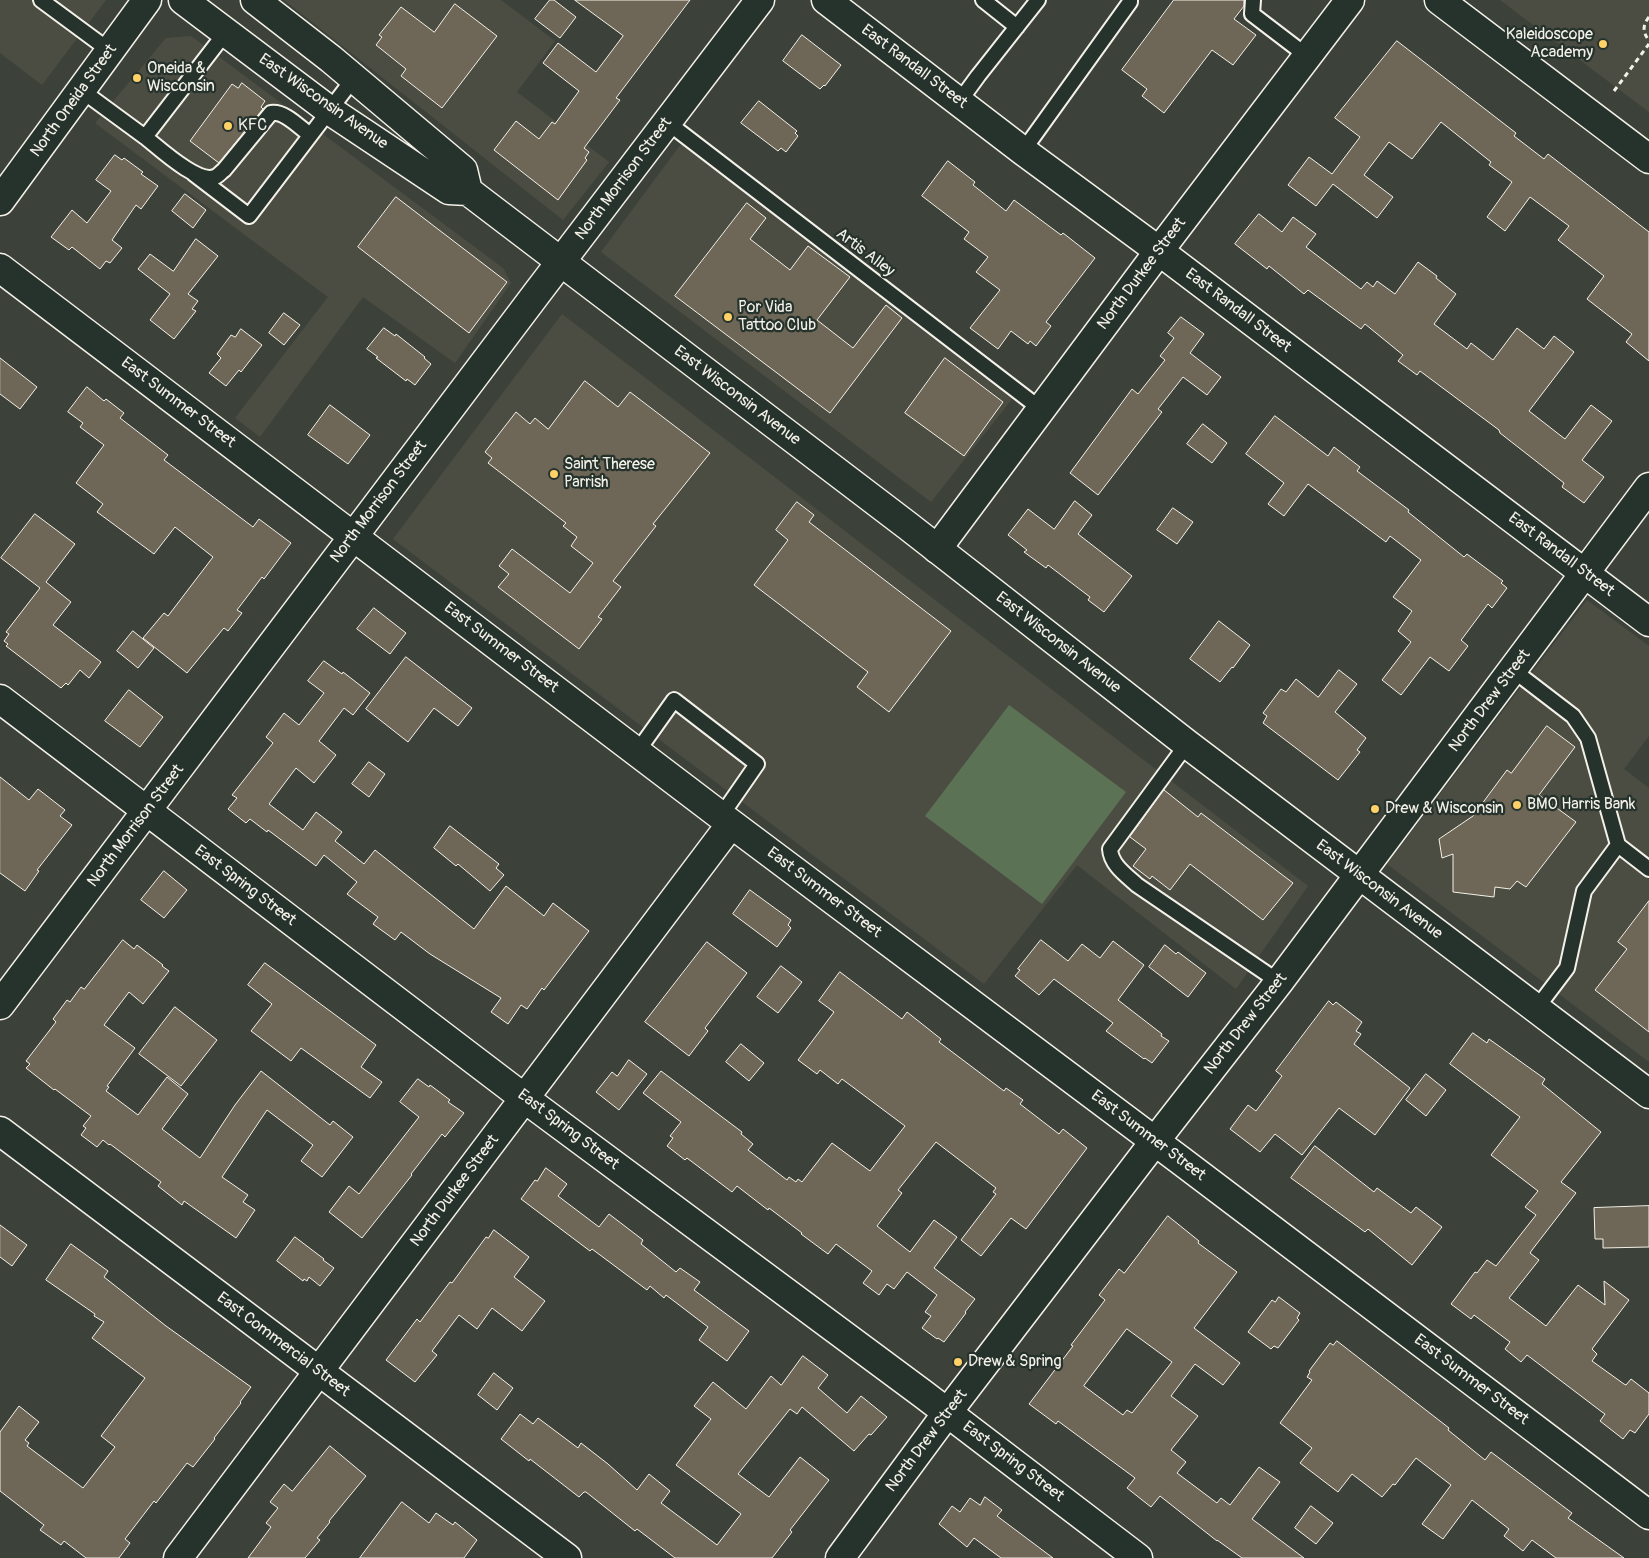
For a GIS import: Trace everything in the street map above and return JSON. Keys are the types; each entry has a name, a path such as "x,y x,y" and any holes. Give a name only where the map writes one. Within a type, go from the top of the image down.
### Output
{"street":[{"name":"North Oneida Street","path":"0,201 148,0"},
{"name":"East Wisconsin Avenue","path":"183,0 329,110 449,190 468,191 937,549 1187,744 1536,1009 1646,1085"},
{"name":"East Wisconsin Avenue","path":"255,0 354,78 463,170 468,191"},
{"name":"North Morrison Street","path":"0,1005 760,0"},
{"name":"East Randall Street","path":"826,0 1023,151 1649,622"},
{"name":"North Durkee Street","path":"937,549 1042,410 1158,251 1350,0"},
{"path":"1439,0 1649,159"},
{"name":"East Summer Street","path":"0,268 726,820 1155,1141 1649,1516"},
{"name":"North Drew Street","path":"840,1558 947,1412 1279,982 1649,487"},
{"name":"East Spring Street","path":"0,700 524,1098 947,1412 1138,1558"},
{"name":"North Durkee Street","path":"178,1558 524,1098 726,820"},
{"name":"East Commercial Street","path":"0,1131 567,1558"}],"lane":[{"path":"41,0 110,51"},
{"path":"983,0 1017,26"},
{"path":"960,102 1038,0"},
{"path":"1023,151 1125,10 1130,0"},
{"path":"1253,0 1252,14 1307,56"},
{"path":"146,137 226,32"},
{"path":"81,90 249,216 354,78"},
{"path":"194,174 204,178 215,178 224,170 271,113 278,113 284,116 310,135"},
{"name":"Artis Alley","path":"667,122 1042,410"},
{"path":"1513,670 1573,716 1588,738 1618,845 1649,869"},
{"path":"637,752 674,700 757,764 726,820"},
{"path":"1187,744 1110,849 1110,857 1118,869 1137,885 1279,982"},
{"path":"1536,1009 1567,968 1584,891 1618,845"}],"path":[{"path":"1614,91 1649,43 1644,25 1649,17"}],"shaded area":[{"path":"0,0 106,0 42,85 0,53"},
{"path":"284,0 501,0 555,41 517,92 609,162 563,220"},
{"name":"Kaleidoscope Academy","path":"1500,0 1649,0 1649,112"},
{"path":"191,36 503,268 511,283 455,363 363,297 260,437 235,418 328,297 95,123 166,38"},
{"path":"681,144 1012,399 931,502 601,252"},
{"path":"562,314 1308,886 1236,989 1077,865 984,984 393,539"},
{"path":"1587,600 1649,646 1649,736 1624,769 1649,788 1649,1062 1387,864"}],"green space":[{"path":"1009,705 1126,792 1042,904 925,816"}],"building":[{"path":"550,0 554,0 576,17 560,38 535,19"},
{"path":"575,0 690,0 616,98 620,100 584,148 589,152 585,158 587,160 558,200 494,150 516,121 539,139 552,122 555,124 579,91 543,63 558,43 596,72 623,36"},
{"path":"1174,0 1244,0 1244,6 1234,19 1256,35 1233,65 1212,50 1164,113 1142,96 1147,89 1122,70"},
{"path":"455,4 497,36 442,108 401,76 406,69 376,45 382,37 379,35 401,7 434,32"},
{"path":"802,35 841,65 825,86 820,89 783,61"},
{"path":"1397,41 1516,133 1514,136 1544,159 1548,154 1649,232 1649,361 1626,342 1632,334 1587,299 1604,276 1558,240 1569,226 1530,197 1505,231 1487,217 1512,182 1489,165 1491,162 1441,122 1412,159 1389,142 1364,175 1393,197 1377,218 1333,184 1316,206 1288,185 1309,157 1332,174 1360,137 1335,118"},
{"name":"KFC","path":"242,83 265,101 261,107 263,109 219,163 190,141 232,84 238,88"},
{"path":"759,101 797,131 795,133 798,136 786,152 781,148 778,151 741,123"},
{"path":"115,155 122,160 124,158 143,172 141,174 158,186 141,209 136,205 112,240 122,248 110,263 106,261 100,269 72,247 69,250 51,237 72,210 87,223 111,191 96,180"},
{"path":"948,161 975,182 973,185 1006,211 1014,200 1061,235 1063,233 1095,258 1046,322 1051,326 1036,346 1030,341 1028,344 1011,331 998,349 970,328 1000,290 976,272 988,257 964,239 969,232 922,196"},
{"path":"185,194 206,210 193,228 172,211"},
{"path":"396,197 507,282 469,333 358,247"},
{"path":"747,203 766,218 750,239 790,270 808,246 850,277 817,320 853,348 886,305 902,318 830,413 675,296"},
{"path":"1259,214 1282,232 1293,217 1316,234 1306,247 1361,289 1367,282 1373,287 1377,281 1395,294 1418,262 1437,276 1436,278 1456,294 1434,324 1467,349 1471,343 1493,360 1517,328 1544,349 1554,336 1574,352 1529,411 1565,439 1591,405 1612,421 1582,460 1604,477 1584,503 1562,487 1564,483 1500,433 1499,430 1420,371 1417,375 1398,361 1403,355 1365,324 1361,329 1308,290 1304,294 1269,266 1267,269 1235,244"},
{"path":"196,239 218,256 188,294 198,301 192,309 196,311 174,339 150,320 170,294 138,269 150,254 173,271"},
{"path":"284,313 300,325 284,345 269,333"},
{"path":"1181,317 1204,334 1190,353 1221,377 1207,395 1183,377 1158,409 1162,412 1098,495 1070,473 1132,389 1138,394 1165,360 1160,356 1174,338 1168,333"},
{"path":"384,328 395,336 396,334 431,364 415,385 407,379 406,381 367,349"},
{"path":"241,329 262,345 241,372 239,370 226,386 209,373 221,358 217,354 231,335 235,337"},
{"path":"0,358 37,387 20,409 0,394"},
{"path":"945,358 1003,402 964,456 905,413"},
{"name":"Saint Therese Parrish","path":"585,381 618,407 630,392 710,453 653,524 656,526 613,581 621,587 598,617 602,619 579,649 498,587 509,574 499,566 512,549 570,593 593,563 571,546 577,537 563,526 566,523 488,463 492,458 485,452 516,412 530,424 535,418 548,429"},
{"path":"87,387 104,401 106,399 124,413 120,418 168,455 164,460 253,527 259,519 291,543 264,579 262,577 237,610 242,613 228,631 223,629 187,673 143,638 164,613 168,616 213,557 175,527 154,554 97,512 103,504 76,483 104,445 80,427 83,423 68,412"},
{"path":"330,405 370,435 348,464 308,435"},
{"path":"1275,416 1328,456 1334,447 1360,467 1357,471 1409,510 1408,512 1464,557 1467,554 1503,581 1501,583 1507,588 1492,608 1488,604 1461,640 1468,646 1449,671 1430,657 1401,695 1382,680 1411,642 1398,631 1412,611 1393,597 1421,560 1390,536 1386,542 1308,484 1284,516 1268,504 1284,483 1246,454"},
{"path":"1203,424 1227,443 1212,463 1187,444"},
{"path":"1075,501 1092,515 1078,534 1132,576 1104,612 1088,600 1090,597 1048,565 1046,568 1024,552 1027,550 1008,535 1028,509 1054,529"},
{"path":"797,502 814,515 809,522 951,631 889,712 857,687 868,672 754,585 788,540 776,530"},
{"path":"1173,508 1193,522 1177,544 1157,530"},
{"path":"35,514 75,544 46,582 71,602 53,625 101,662 89,678 80,670 68,685 66,683 61,688 6,646 8,644 4,641 9,634 6,632 40,588 1,558"},
{"path":"374,608 406,633 390,654 357,629"},
{"path":"1219,621 1250,645 1220,682 1190,659"},
{"path":"133,631 154,648 138,668 117,651"},
{"path":"406,657 472,708 458,726 434,708 408,742 366,709"},
{"path":"324,661 342,674 343,672 370,693 353,715 344,708 319,741 336,755 314,783 296,768 269,804 303,830 316,812 342,832 335,841 364,864 375,850 474,929 506,886 544,916 553,903 589,931 544,990 542,988 527,1009 521,1005 508,1024 491,1012 501,998 430,954 401,932 395,940 373,924 378,917 347,894 357,882 324,855 316,866 268,830 267,832 250,819 246,823 228,809 237,798 232,795 273,743 266,737 284,713 299,725 324,693 308,681"},
{"path":"1339,670 1357,684 1335,712 1366,738 1357,750 1360,752 1338,780 1263,723 1267,716 1263,713 1281,689 1286,692 1296,679 1318,697"},
{"path":"129,690 163,717 140,747 105,721"},
{"name":"BMO Harris Bank","path":"1547,726 1575,747 1539,795 1576,822 1526,887 1517,881 1510,889 1495,887 1494,897 1453,892 1453,854 1442,858 1439,839 1473,816 1507,770 1511,773"},
{"path":"369,762 385,774 369,797 352,784"},
{"path":"0,777 29,800 38,789 65,810 60,816 72,825 37,870 39,871 25,891 0,873"},
{"path":"1164,790 1198,817 1201,813 1293,883 1263,920 1190,864 1170,890 1152,876 1150,879 1133,866 1146,849 1130,837"},
{"path":"450,826 499,864 496,868 504,875 490,891 458,864 456,866 434,848"},
{"path":"164,871 187,890 164,918 141,900"},
{"path":"750,890 791,920 788,925 791,928 777,947 733,914"},
{"path":"1649,901 1649,1032 1595,990 1627,949 1618,942"},
{"path":"123,940 134,949 137,945 169,971 143,1004 129,992 104,1025 135,1048 107,1086 109,1087 106,1091 138,1115 167,1077 188,1094 162,1129 200,1158 235,1105 261,1071 330,1125 333,1121 353,1137 322,1177 301,1161 313,1145 267,1110 222,1177 248,1195 243,1202 255,1210 236,1238 184,1201 182,1205 158,1186 161,1182 110,1144 103,1140 97,1147 81,1135 86,1128 83,1126 91,1116 26,1068 30,1064 26,1061 56,1022 53,1019 67,1000 70,1002 81,987 84,989"},
{"path":"1041,940 1068,961 1082,944 1100,958 1113,941 1144,965 1118,1000 1169,1041 1152,1063 1106,1031 1113,1023 1054,979 1039,995 1015,976 1020,970 1018,969"},
{"path":"707,942 747,973 705,1028 708,1031 689,1056 645,1022"},
{"path":"1165,945 1176,954 1178,952 1206,973 1188,997 1149,967"},
{"path":"265,963 376,1045 361,1067 382,1082 370,1098 301,1048 291,1061 251,1031 272,1004 248,985"},
{"path":"781,966 802,982 778,1013 757,997"},
{"path":"840,972 902,1019 907,1012 941,1039 939,1042 1004,1091 1006,1088 1023,1100 1020,1104 1059,1134 1063,1129 1087,1148 1026,1229 1011,1218 981,1256 961,1240 996,1194 993,1192 996,1188 936,1142 898,1190 902,1193 877,1226 910,1252 934,1220 957,1237 934,1268 975,1299 944,1342 922,1328 931,1316 925,1312 937,1295 907,1272 894,1289 887,1284 879,1295 863,1283 872,1271 836,1244 828,1254 769,1208 768,1210 737,1186 732,1192 687,1158 685,1160 667,1146 673,1138 670,1136 681,1122 643,1093 661,1071 742,1132 741,1134 753,1144 748,1150 787,1180 789,1177 796,1182 798,1179 802,1182 832,1143 870,1171 905,1126 842,1079 838,1084 820,1070 817,1074 798,1060 834,1012 819,1001"},
{"path":"1329,1001 1333,1005 1336,1002 1362,1022 1356,1031 1361,1034 1354,1044 1410,1088 1375,1135 1339,1108 1302,1155 1275,1134 1260,1152 1230,1129 1248,1105 1256,1111 1282,1076 1276,1071"},
{"path":"175,1007 217,1040 181,1086 139,1054"},
{"path":"1473,1033 1487,1043 1489,1039 1545,1079 1542,1084 1601,1132 1561,1182 1576,1193 1530,1253 1539,1260 1509,1298 1546,1326 1578,1285 1605,1305 1604,1281 1629,1300 1592,1349 1597,1354 1592,1361 1624,1384 1626,1385 1631,1379 1649,1393 1649,1414 1635,1433 1630,1430 1623,1439 1600,1421 1605,1414 1527,1355 1521,1362 1505,1349 1510,1342 1474,1315 1471,1319 1451,1304 1475,1272 1477,1273 1487,1260 1496,1266 1536,1215 1525,1207 1538,1191 1491,1155 1520,1117 1450,1064"},
{"path":"741,1044 764,1063 749,1081 726,1062"},
{"path":"629,1060 647,1074 619,1110 596,1092 612,1072 617,1076"},
{"path":"1426,1074 1446,1090 1426,1116 1406,1100"},
{"path":"418,1079 429,1087 430,1085 450,1100 448,1102 464,1113 445,1137 442,1134 362,1238 329,1212 349,1186 359,1194 419,1117 400,1102"},
{"path":"1315,1146 1374,1192 1377,1188 1411,1213 1416,1207 1442,1227 1412,1265 1368,1229 1365,1232 1291,1178"},
{"path":"546,1168 567,1184 558,1196 599,1227 609,1214 643,1240 641,1244 676,1272 680,1268 700,1282 694,1290 749,1331 727,1361 699,1340 708,1327 666,1295 664,1298 650,1286 647,1290 592,1249 590,1251 521,1199"},
{"path":"1649,1206 1649,1247 1603,1248 1603,1239 1595,1239 1594,1208"},
{"path":"1168,1216 1199,1241 1198,1243 1237,1272 1194,1328 1240,1363 1223,1385 1195,1364 1171,1396 1198,1416 1171,1450 1186,1462 1177,1473 1217,1503 1221,1498 1230,1505 1259,1467 1280,1482 1252,1519 1304,1558 1242,1558 1217,1541 1160,1496 1151,1507 1127,1488 1135,1478 1058,1421 1056,1424 1029,1404 1105,1300 1099,1295 1119,1269 1124,1273","holes":["1127,1329 1172,1362 1132,1413 1127,1410 1123,1415 1084,1386"]},
{"path":"0,1225 27,1245 12,1266 0,1257"},
{"path":"494,1230 529,1257 514,1277 545,1301 522,1331 492,1308 477,1329 459,1315 432,1351 437,1355 415,1382 386,1360 417,1319 420,1322 486,1237 488,1238"},
{"path":"295,1237 334,1268 320,1286 309,1277 307,1281 304,1279 303,1281 277,1261"},
{"path":"71,1244 108,1271 104,1277 166,1326 251,1387 193,1467 187,1463 156,1503 154,1501 125,1539 130,1543 119,1558 86,1558 64,1541 61,1545 40,1530 44,1525 0,1491 0,1432 19,1406 39,1422 25,1440 29,1443 27,1446 83,1488 115,1447 101,1436 145,1378 92,1338 104,1322 46,1280"},
{"path":"1279,1297 1300,1313 1297,1318 1299,1320 1278,1348 1274,1346 1271,1349 1248,1332 1272,1300 1275,1302"},
{"path":"1337,1341 1449,1428 1448,1430 1485,1460 1491,1452 1572,1513 1568,1518 1624,1558 1556,1558 1532,1540 1523,1551 1504,1536 1509,1529 1472,1500 1443,1539 1422,1524 1451,1485 1416,1458 1395,1485 1393,1484 1382,1497 1352,1474 1338,1492 1300,1463 1312,1448 1280,1423 1312,1380 1307,1377 1309,1371 1330,1343 1333,1345"},
{"path":"803,1356 828,1375 818,1388 847,1413 861,1396 887,1417 854,1451 802,1407 797,1414 790,1409 738,1474 769,1497 800,1457 829,1480 790,1530 792,1532 772,1558 675,1558 637,1529 635,1531 586,1492 579,1497 501,1439 520,1414 533,1424 538,1418 578,1448 581,1443 637,1490 649,1474 670,1491 661,1503 717,1545 741,1514 676,1465 711,1419 694,1406 713,1382 746,1409 771,1376 781,1385"},
{"path":"494,1373 513,1388 497,1410 478,1395"},
{"path":"330,1446 366,1476 329,1521 317,1538 320,1540 305,1558 248,1558 271,1527 266,1523 278,1508 270,1502 284,1484 292,1491"},
{"path":"985,1497 1002,1510 997,1516 1053,1558 1001,1558 974,1538 967,1547 939,1524 952,1506 960,1512 970,1498 980,1505"},
{"path":"402,1502 429,1523 436,1513 453,1525 455,1522 477,1540 464,1558 360,1558"},
{"path":"1311,1506 1333,1523 1316,1544 1295,1528"}],"place":[{"name":"Kaleidoscope Academy","path":"1603,44"},
{"name":"Oneida & Wisconsin","path":"137,78"},
{"name":"KFC","path":"228,126"},
{"name":"Por Vida Tattoo Club","path":"728,317"},
{"name":"Saint Therese Parrish","path":"554,474"},
{"name":"BMO Harris Bank","path":"1517,805"},
{"name":"Drew & Wisconsin","path":"1375,809"},
{"name":"Drew & Spring","path":"958,1362"}]}
